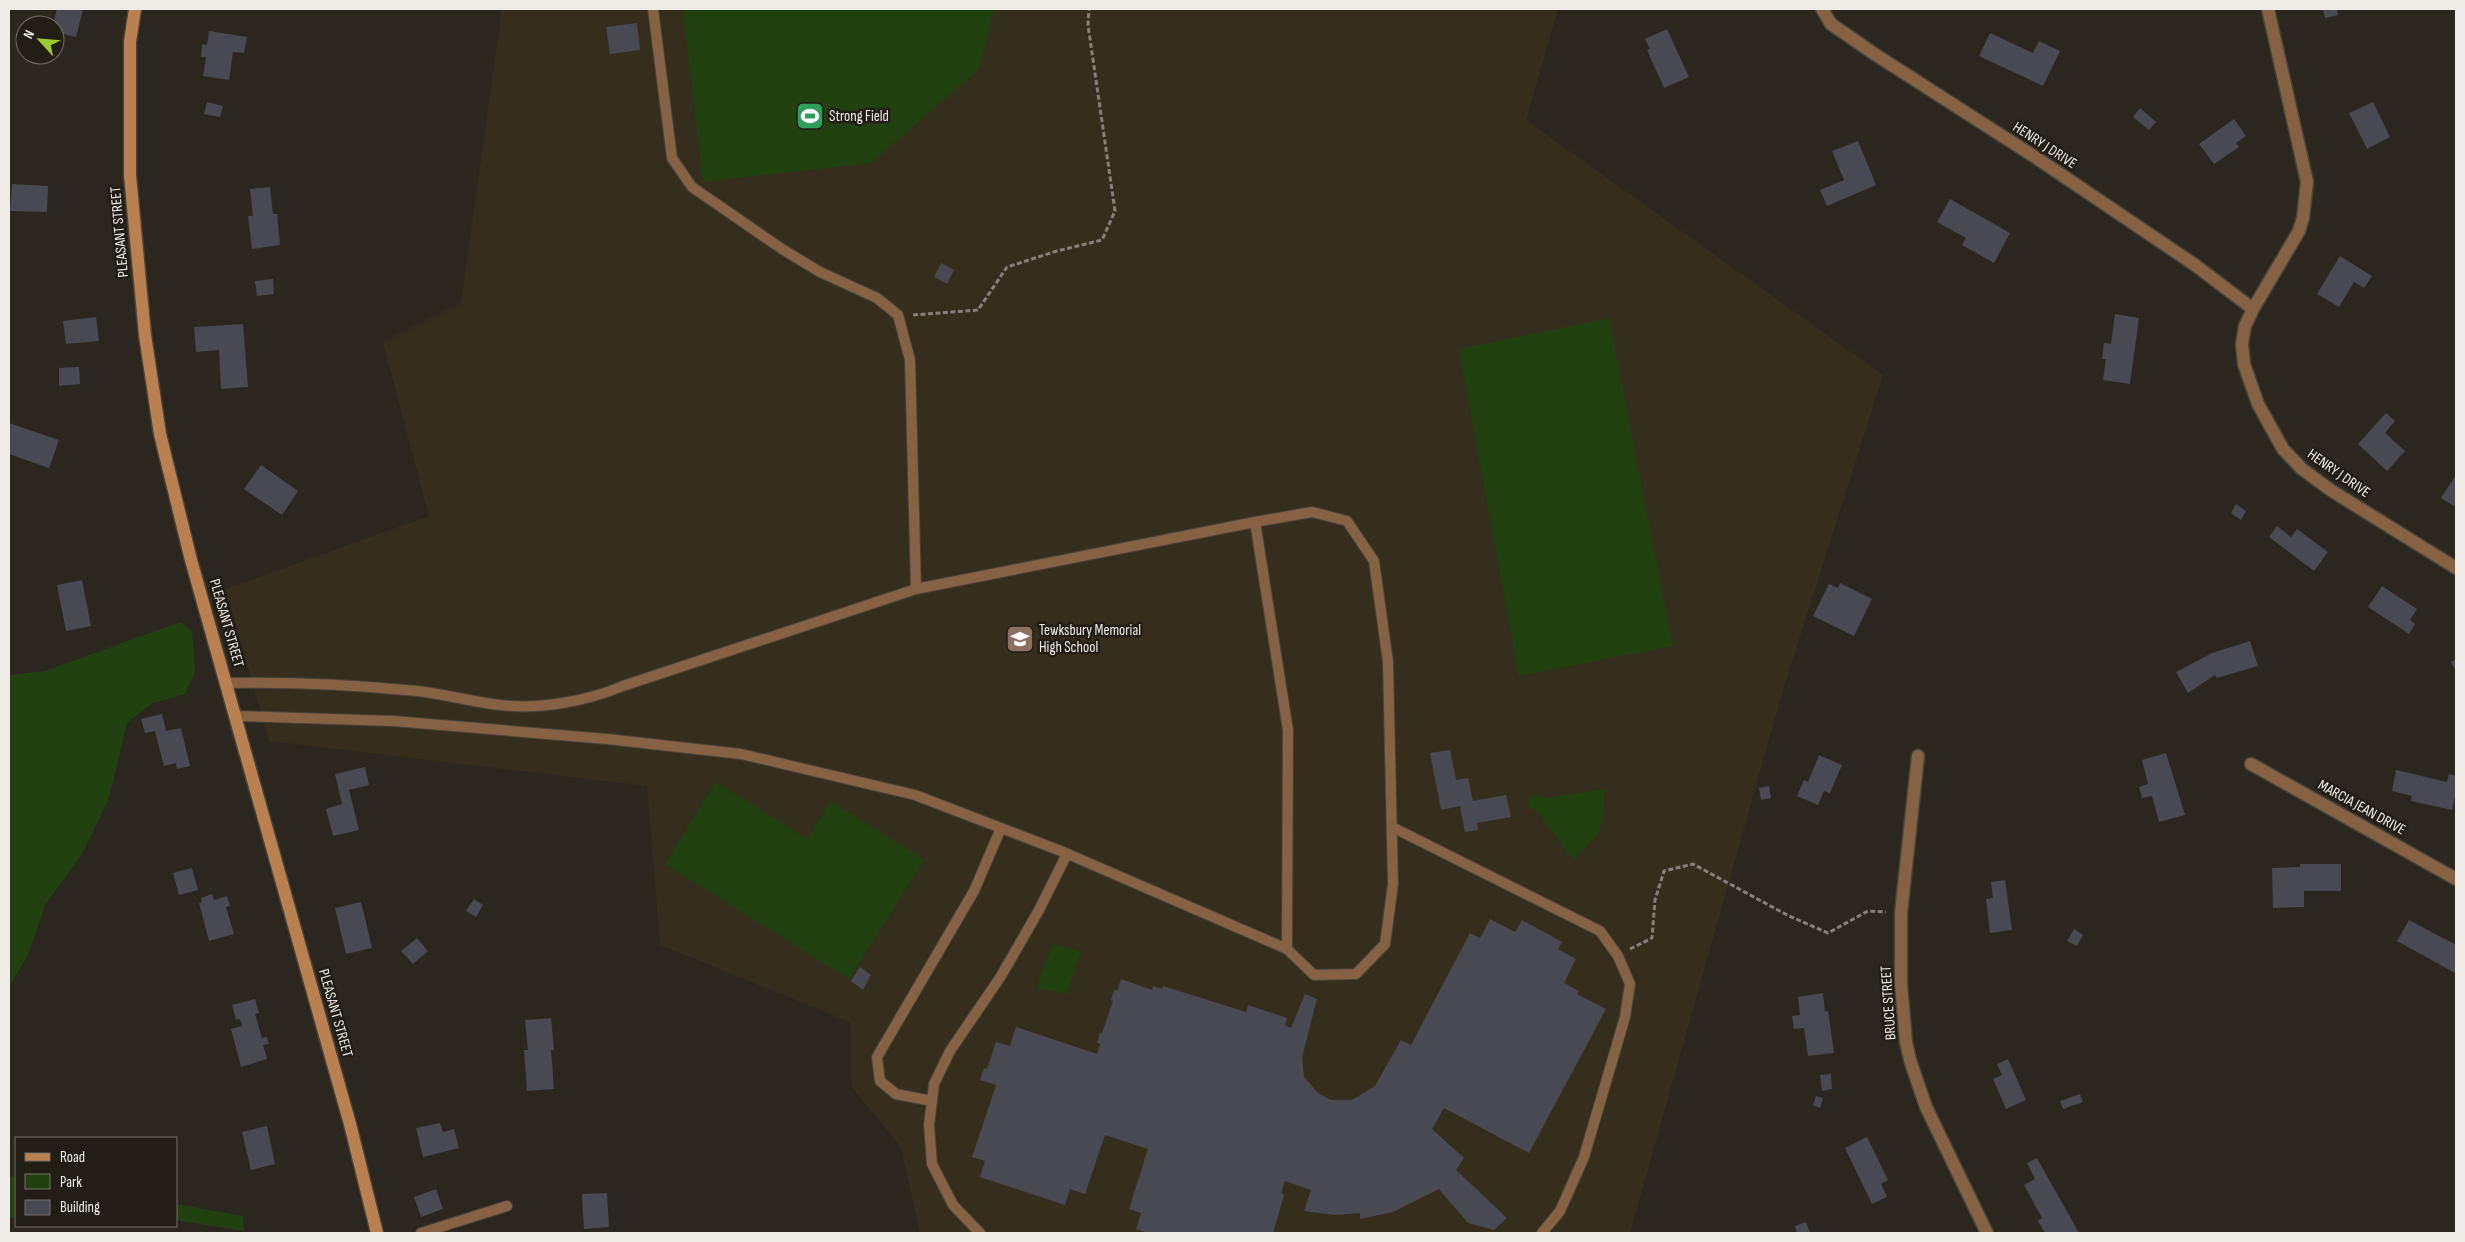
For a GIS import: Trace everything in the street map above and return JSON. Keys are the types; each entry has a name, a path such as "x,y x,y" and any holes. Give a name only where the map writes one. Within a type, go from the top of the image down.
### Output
{"main road":[{"name":"PLEASANT STREET","path":"135,9 130,42 130,175 136,257 152,389 160,434 191,560 237,716 350,1124 377,1233"}],"street":[{"name":"HENRY J DRIVE","path":"1822,9 1831,24 1868,50 2046,164 2195,265 2252,308"},
{"name":"HENRY J DRIVE","path":"2268,9 2307,182 2303,218 2298,231 2252,308 2243,336 2244,364 2258,404 2283,449 2302,469 2332,492 2456,568"},
{"name":"BRUCE STREET","path":"1918,756 1901,913 1902,1014 1910,1060 1926,1107 1986,1233"},
{"name":"MARCIA JEAN DRIVE","path":"2251,764 2456,880"}],"lane":[{"path":"653,9 672,158 692,187 782,249 820,272 877,298 898,315 910,360 916,589"},
{"path":"227,683 308,684 419,692 502,706 561,703 596,697 623,686 916,589 1312,512 1347,521 1374,561 1388,662 1393,884 1385,944 1356,974 1314,975 1287,948 1067,854 1001,828 915,795 741,754 607,739 394,721 237,716"},
{"path":"1255,522 1288,730 1287,948"},
{"path":"1392,827 1600,931 1618,956 1630,984 1622,1025 1584,1157 1560,1211 1542,1233"},
{"path":"932,1101 896,1094 880,1081 877,1057 974,891 1001,828"},
{"path":"980,1233 953,1205 932,1164 929,1125 934,1084 950,1051 1001,976 1039,910 1067,854"},
{"path":"421,1233 507,1206"}],"path":[{"path":"898,315 937,315 978,310 1007,267 1057,250 1102,240 1114,211 1088,25 1089,9"},
{"path":"1618,956 1652,938 1654,900 1664,871 1693,864 1789,916 1828,933 1868,910 1901,913"}],"shaded area":[{"name":"Tewksbury Memorial High School","path":"502,9 1558,9 1526,120 1883,375 1783,690 1630,1233 920,1233 901,1147 851,1086 850,1022 660,945 647,786 269,741 226,589 429,516 383,342 461,303"}],"green space":[{"name":"Strong Field","path":"683,9 994,9 979,69 871,163 703,182"},
{"path":"1609,318 1673,646 1519,676 1459,349"},
{"path":"180,622 192,631 195,672 185,694 153,703 127,723 109,798 82,854 45,905 28,955 9,987 9,675 45,671"},
{"path":"716,782 807,839 831,801 924,860 849,979 665,864"},
{"path":"1604,789 1600,829 1590,843 1573,860 1537,811 1527,806 1532,794 1545,798"},
{"path":"1053,944 1081,952 1067,994 1036,988"},
{"path":"9,1176 15,1177 15,1216 9,1219"},
{"path":"178,1204 243,1216 244,1231 178,1220"}],"building":[{"path":"57,9 83,9 76,37 65,34 65,15 56,15"},
{"path":"2323,9 2337,9 2338,15 2325,18"},
{"path":"637,23 640,50 610,54 606,27"},
{"path":"1667,29 1689,77 1664,88 1647,50 1650,49 1645,39"},
{"path":"209,31 247,37 244,53 233,52 229,80 203,76 206,57 201,57 202,44 207,45"},
{"path":"1990,33 2033,53 2039,41 2060,51 2043,86 1979,56"},
{"path":"207,102 223,106 220,117 204,114"},
{"path":"2373,102 2390,137 2367,149 2349,113"},
{"path":"2140,108 2156,122 2149,130 2133,117"},
{"path":"2234,119 2246,136 2236,143 2239,147 2214,164 2199,144"},
{"path":"1858,141 1876,185 1827,206 1820,190 1844,180 1832,151"},
{"path":"12,184 48,186 47,212 10,211"},
{"path":"270,187 273,214 277,214 280,245 252,249 248,216 253,216 250,189"},
{"path":"1950,199 2010,233 1994,263 1962,245 1966,238 1937,222"},
{"path":"2340,256 2372,276 2364,288 2354,282 2339,307 2317,294"},
{"path":"941,263 954,270 947,284 934,277"},
{"path":"273,279 274,294 257,296 255,281"},
{"path":"2115,314 2139,318 2130,384 2103,380 2106,359 2102,359 2104,343 2111,344"},
{"path":"96,317 99,341 66,344 63,321"},
{"path":"243,324 248,387 221,389 219,350 196,352 194,327"},
{"path":"79,367 80,384 59,386 59,368"},
{"path":"2386,413 2395,421 2385,433 2405,451 2387,471 2358,444"},
{"path":"9,423 59,440 49,468 9,454"},
{"path":"261,465 298,491 282,515 244,489"},
{"path":"2456,475 2456,507 2441,498"},
{"path":"2236,504 2246,511 2241,520 2231,513"},
{"path":"2277,526 2291,537 2297,529 2328,552 2314,571 2269,537"},
{"path":"82,580 91,626 66,631 57,585"},
{"path":"1840,583 1872,599 1854,636 1813,616 1829,584 1838,588"},
{"path":"2382,586 2417,609 2410,620 2415,624 2409,634 2368,607"},
{"path":"2250,641 2258,666 2217,678 2215,675 2188,693 2176,672 2212,653"},
{"path":"2456,659 2456,671 2451,662"},
{"path":"162,714 166,731 181,728 190,766 177,769 176,763 164,766 155,731 145,733 141,719"},
{"path":"1450,750 1456,780 1468,778 1473,801 1506,795 1511,817 1477,823 1478,830 1465,832 1460,806 1441,810 1430,753"},
{"path":"2166,753 2185,815 2159,822 2152,796 2142,798 2139,787 2148,784 2142,760"},
{"path":"1819,755 1842,765 1830,793 1824,791 1818,805 1797,796 1804,780 1808,782"},
{"path":"365,767 369,785 349,790 359,830 333,836 326,809 342,804 335,774"},
{"path":"2396,770 2447,782 2449,774 2456,776 2456,791 2452,810 2411,801 2412,796 2392,791"},
{"path":"1769,786 1771,798 1761,800 1759,788"},
{"path":"2300,864 2341,864 2341,891 2304,891 2304,907 2273,908 2272,868 2300,867"},
{"path":"192,868 198,890 179,895 173,873"},
{"path":"2005,880 2012,930 1990,933 1986,899 1993,898 1991,882"},
{"path":"212,894 214,900 227,896 230,906 226,907 234,934 209,941 199,903 202,902 201,898"},
{"path":"474,899 483,905 476,917 466,911"},
{"path":"361,902 372,948 346,954 335,908"},
{"path":"1490,919 1515,932 1522,920 1562,942 1558,949 1576,959 1564,983 1579,991 1577,994 1606,1009 1529,1153 1444,1108 1432,1129 1464,1158 1456,1170 1507,1218 1494,1230 1468,1223 1439,1189 1393,1212 1360,1219 1360,1213 1335,1215 1304,1211 1311,1190 1285,1181 1281,1193 1284,1195 1273,1233 1148,1233 1136,1229 1141,1213 1129,1209 1148,1149 1105,1135 1085,1194 1070,1189 1065,1205 980,1177 985,1161 972,1157 996,1085 980,1080 984,1068 987,1069 996,1042 1010,1046 1016,1027 1097,1054 1100,1044 1097,1043 1100,1032 1102,1033 1113,1001 1111,1000 1114,990 1117,991 1121,979 1152,990 1153,986 1162,989 1163,986 1246,1012 1248,1005 1287,1018 1285,1025 1291,1028 1305,994 1317,999 1302,1058 1304,1077 1318,1093 1331,1100 1352,1100 1375,1086 1401,1040 1411,1045 1470,933 1480,938"},
{"path":"2409,920 2456,945 2455,973 2397,941"},
{"path":"2074,929 2083,935 2077,946 2067,941"},
{"path":"417,938 428,951 413,964 401,951"},
{"path":"860,967 871,975 863,990 851,981"},
{"path":"1823,993 1825,1012 1828,1011 1834,1053 1808,1056 1804,1028 1794,1029 1792,1016 1800,1015 1798,997"},
{"path":"255,999 259,1013 255,1014 262,1038 267,1037 269,1044 263,1045 267,1059 241,1067 231,1029 242,1026 240,1019 236,1020 232,1005"},
{"path":"551,1018 554,1050 551,1050 554,1089 527,1091 524,1050 528,1050 525,1020"},
{"path":"2008,1059 2026,1100 2006,1109 1993,1079 2002,1075 1997,1064"},
{"path":"1831,1074 1832,1089 1822,1091 1820,1075"},
{"path":"2080,1094 2083,1102 2063,1109 2060,1101"},
{"path":"1816,1096 1823,1098 1820,1108 1813,1105"},
{"path":"440,1123 443,1132 454,1129 459,1148 423,1157 416,1128"},
{"path":"267,1126 275,1164 251,1170 242,1132"},
{"path":"1867,1137 1888,1180 1881,1184 1887,1197 1872,1204 1845,1148"},
{"path":"2037,1158 2079,1233 2045,1233 2038,1221 2042,1218 2024,1185 2035,1179 2027,1163"},
{"path":"436,1189 443,1209 421,1217 414,1197"},
{"path":"607,1193 609,1227 584,1229 582,1194"},
{"path":"1806,1222 1810,1233 1797,1233 1795,1226"}],"place":[{"name":"Strong Field","path":"810,116"},
{"name":"Tewksbury Memorial High School","path":"1020,639"}]}
